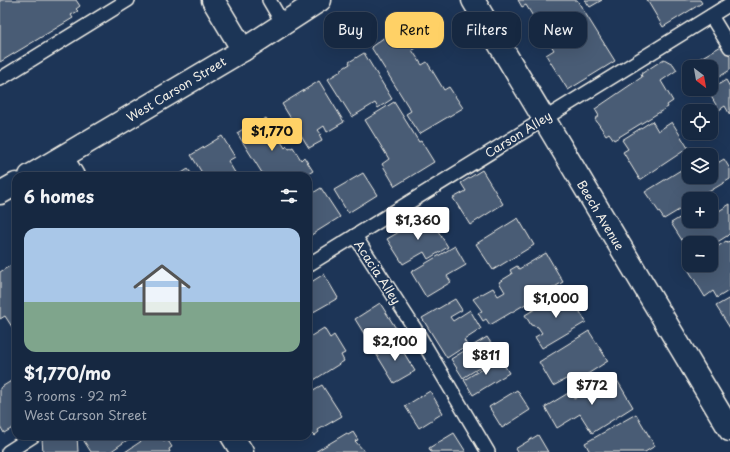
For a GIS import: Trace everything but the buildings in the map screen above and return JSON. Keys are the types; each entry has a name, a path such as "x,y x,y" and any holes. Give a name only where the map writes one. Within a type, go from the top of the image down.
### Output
{"street":[{"path":"213,0 242,50"},
{"name":"West Carson Street","path":"37,172 242,50 320,0"},
{"name":"Beech Avenue","path":"473,0 730,430"},
{"path":"62,158 71,172"},
{"path":"0,193 12,186"},
{"path":"234,440 242,452"}],"lane":[{"path":"0,79 128,0"},
{"path":"269,0 283,24"},
{"name":"Carson Alley","path":"312,263 543,118 730,4"},
{"path":"711,16 730,47"},
{"name":"Acacia Alley","path":"355,236 416,332 488,452"},
{"path":"8,452 27,440"}]}
